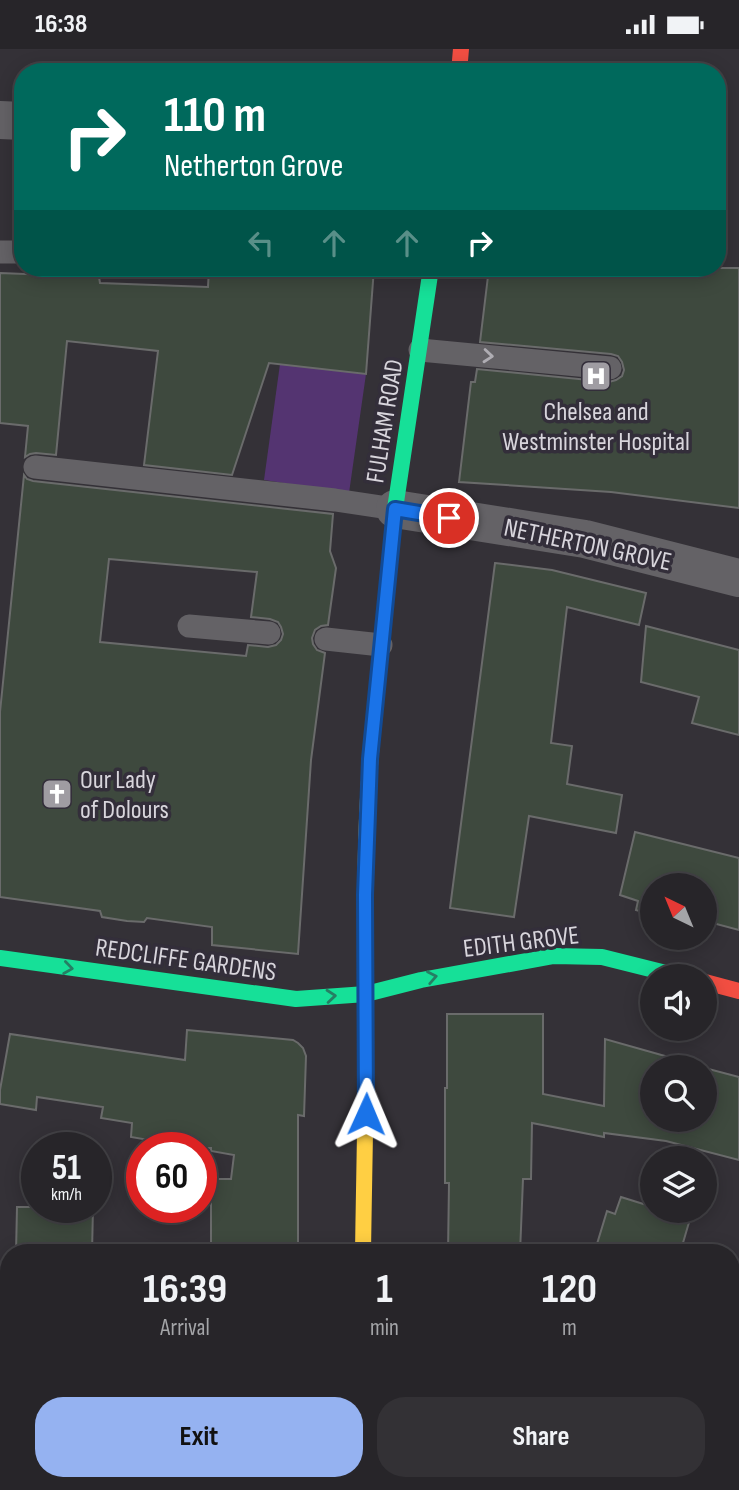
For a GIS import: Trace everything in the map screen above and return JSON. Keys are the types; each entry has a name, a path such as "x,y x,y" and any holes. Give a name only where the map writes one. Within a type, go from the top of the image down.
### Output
{"main road":[{"name":"FULHAM ROAD","path":"363,1244 365,895 370,759 395,509 430,277"},
{"name":"EDITH GROVE","path":"366,993 421,979 554,956 602,957 640,966"},
{"name":"REDCLIFFE GARDENS","path":"0,958 296,999 366,993"},
{"path":"717,985 739,991"}],"street":[{"name":"NETHERTON GROVE","path":"395,509 585,539 739,578"}],"lane":[{"path":"420,350 610,368"},
{"path":"35,467 395,509"},
{"path":"189,626 269,633"},
{"path":"326,639 381,645"}],"shaded area":[{"path":"280,364 366,374 349,493 264,480"}],"building":[{"name":"Chelsea and Westminster Hospital","path":"726,268 739,268 739,508 611,492 459,482 471,382 475,382 477,369 609,382 622,376 624,370 618,356 611,354 480,342 488,277 726,277"},
{"path":"0,273 14,274 14,277 99,277 100,283 208,287 209,277 373,277 366,374 269,363 232,475 144,465 158,351 67,341 56,455 36,453 25,457 28,426 0,423"},
{"path":"24,475 33,481 333,514 330,551 336,568 328,625 315,630 312,638 317,650 325,653 311,760 298,954 212,945 212,927 147,918 144,922 127,921 102,917 100,911 0,897 0,712","holes":["109,559 257,572 251,617 278,622 283,634 276,645 248,645 246,656 100,642"]},
{"path":"495,563 552,570 646,593 639,625 567,607 551,743 572,746 567,784 622,795 616,833 529,816 514,917 450,908"},
{"path":"646,626 739,650 739,735 692,723 699,697 641,682"},
{"path":"635,832 739,858 739,930 718,924 718,873 640,873 640,911 636,910 638,901 620,895"},
{"path":"447,1014 543,1014 543,1094 604,1106 605,1039 662,1055 640,1055 640,1132 717,1132 717,1071 739,1077 739,1160 717,1154 717,1146 685,1146 604,1133 604,1137 532,1123 531,1179 523,1179 520,1244 448,1244 445,1088"},
{"path":"187,1030 293,1040 298,1043 306,1056 304,1116 298,1115 298,1244 211,1244 211,1223 217,1223 217,1179 231,1179 234,1155 217,1152 217,1132 131,1132 132,1123 101,1118 103,1107 37,1097 36,1110 0,1104 10,1034 185,1060"},
{"path":"621,1197 640,1203 640,1223 689,1223 683,1244 597,1244 607,1211 615,1214"},
{"path":"17,1207 21,1207 21,1223 93,1223 92,1244 16,1244"}],"traffic: fast":[{"path":"373,731 395,509 430,277"},
{"path":"0,958 296,999 366,994 421,980 554,956 602,957 640,966"}],"traffic: slow":[{"path":"363,1244 365,880 373,731"}],"traffic: jam":[{"path":"460,63 461,49"},
{"path":"717,985 739,991"}],"place":[{"name":"Chelsea and Westminster Hospital","path":"596,376"},
{"name":"Our Lady of Dolours","path":"57,794"}],"route":[{"path":"366,1114 365,895 370,759 395,509 449,518"}]}
